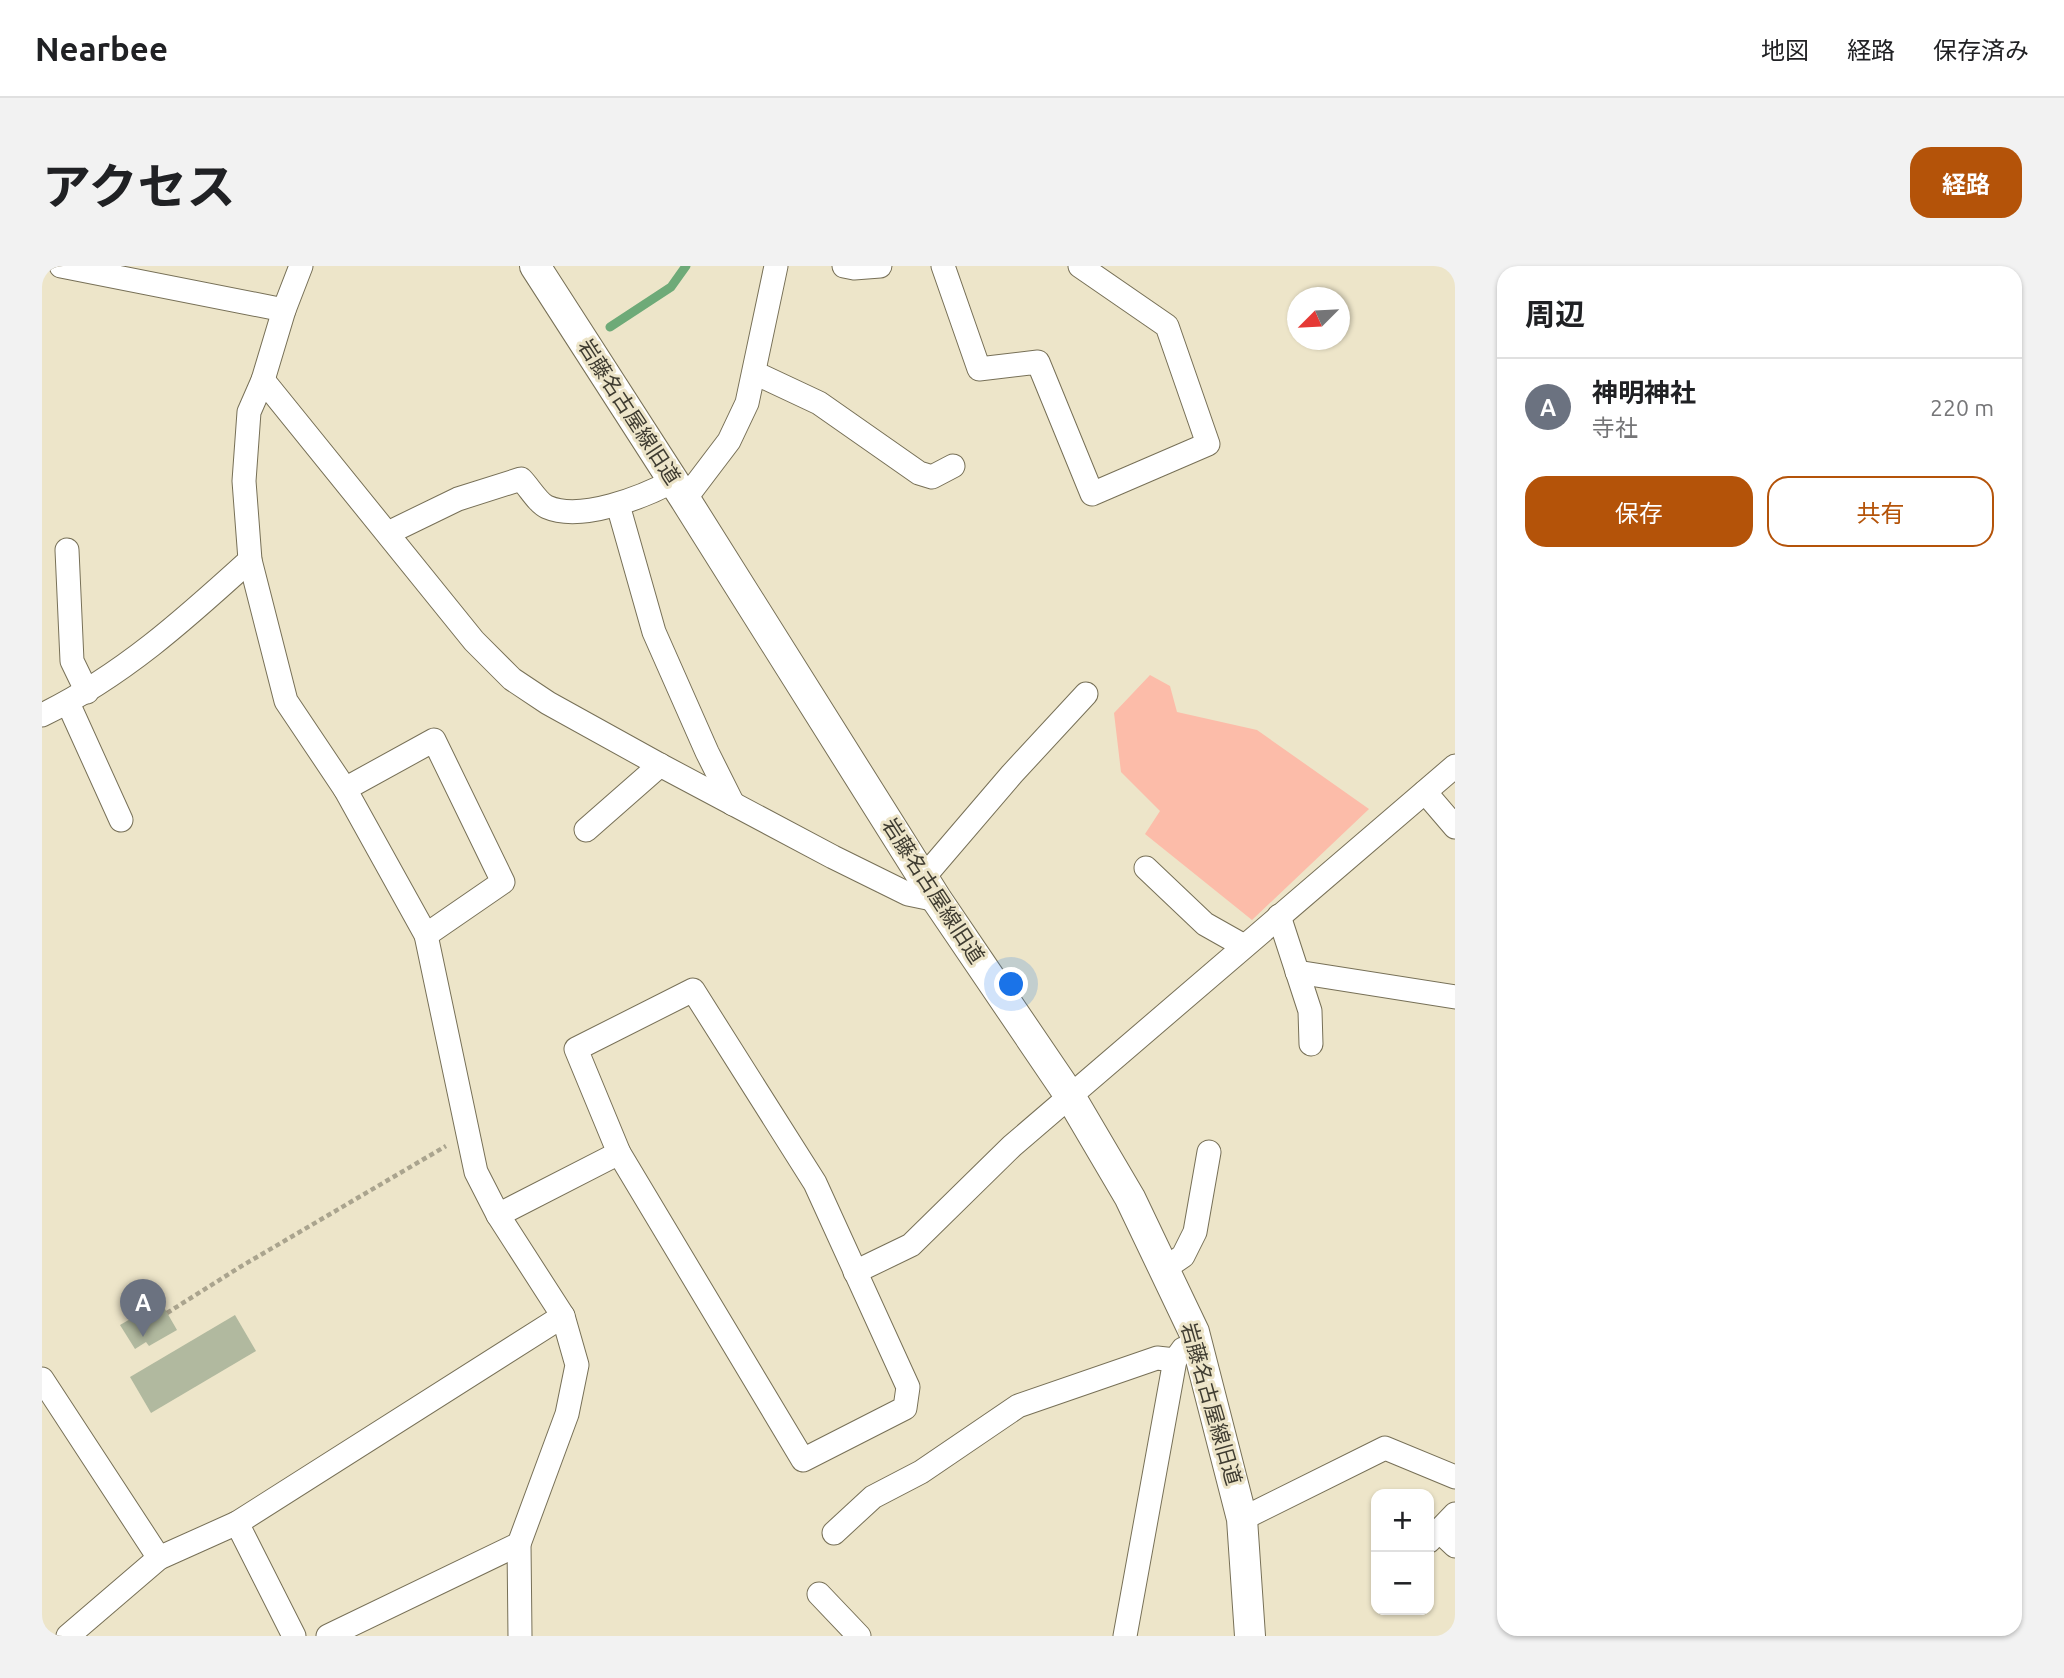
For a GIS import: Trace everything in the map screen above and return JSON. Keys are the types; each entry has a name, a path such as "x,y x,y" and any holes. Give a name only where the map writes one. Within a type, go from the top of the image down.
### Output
{"street":[{"path":"61,266 284,310"},
{"path":"301,266 284,310 263,380 249,412 244,481 250,560 286,701 345,789 426,935 476,1172 498,1215 563,1316 577,1365 567,1414 519,1544 520,1636"},
{"name":"岩藤名古屋線旧道","path":"535,266 930,889 1070,1096 1130,1198 1194,1332 1242,1519 1250,1636"},
{"path":"388,533 458,499 522,479 544,506 564,512 618,505 647,495 679,490 729,441 747,403 776,266"},
{"path":"844,266 880,266"},
{"path":"943,266 979,369 1038,362 1092,494 1209,444 1167,326 1080,266"},
{"path":"755,373 820,403 919,473 932,477 953,466"},
{"path":"263,380 474,641 512,679 548,703 660,765 908,894 930,889 1012,774 1086,694"},
{"path":"618,505 654,632 733,804"},
{"path":"67,550 72,661 77,697 121,820"},
{"path":"42,715 77,697 171,632 250,560"},
{"path":"345,789 434,740 503,882 426,935"},
{"path":"586,830 660,765"},
{"path":"855,1272 911,1245 1012,1146 1455,766"},
{"path":"1425,792 1455,827"},
{"path":"1146,869 1205,923 1244,946"},
{"path":"1279,916 1310,1011 1311,1044"},
{"path":"1297,972 1455,997"},
{"path":"693,990 815,1183 855,1272 908,1387 905,1408 803,1460 619,1153 576,1049 693,990"},
{"path":"1164,1269 1183,1256 1195,1233 1209,1152"},
{"path":"498,1215 619,1153"},
{"path":"68,1636 159,1558 237,1523 563,1316"},
{"path":"1125,1636 1175,1360 1194,1332"},
{"path":"834,1533 873,1497 921,1472 1018,1406 1157,1358 1175,1360"},
{"path":"42,1379 159,1558"},
{"path":"1242,1519 1385,1448 1455,1477"},
{"path":"237,1523 294,1636"},
{"path":"328,1636 519,1544"},
{"path":"819,1594 859,1636"}],"path":[{"path":"167,1313 467,1134"}],"shaded area":[{"path":"1150,675 1170,686 1177,712 1257,730 1369,809 1252,920 1145,834 1160,811 1121,772 1114,713"}],"building":[{"path":"158,1297 177,1330 149,1346 146,1342 135,1349 120,1325 132,1318 130,1314"},
{"path":"235,1315 256,1351 151,1413 130,1377"}],"waterway":[{"path":"610,327 671,287 686,266"}],"place":[{"name":"神明神社","path":"143,1337"}]}
